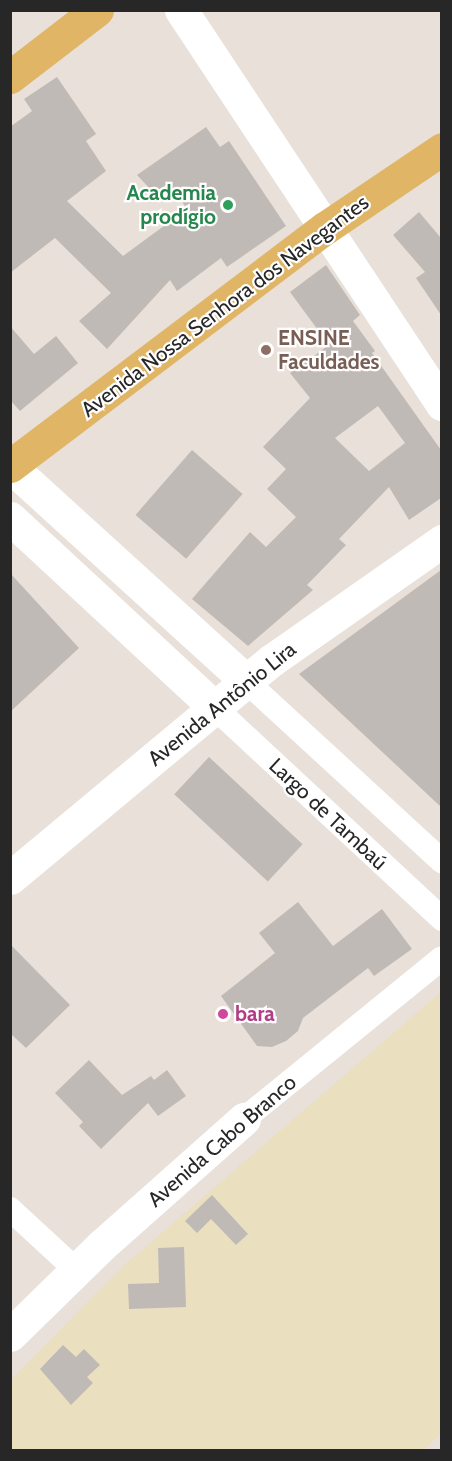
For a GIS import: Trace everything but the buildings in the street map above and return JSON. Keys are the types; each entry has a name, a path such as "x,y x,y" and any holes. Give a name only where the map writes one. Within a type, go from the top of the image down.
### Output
{"main road":[{"path":"10,77 97,10"},
{"path":"181,10 441,405"},
{"name":"Avenida Nossa Senhora dos Navegantes","path":"10,466 325,228 441,149"},
{"path":"10,466 247,682"},
{"path":"10,518 215,708"},
{"name":"Avenida Antônio Lira","path":"10,878 272,660 441,541"},
{"name":"Avenida Cabo Branco","path":"10,1335 76,1270 244,1119"}],"street":[{"name":"Largo de Tambaú","path":"247,682 441,861"},
{"name":"Largo de Tambaú","path":"215,708 441,919"},
{"name":"Avenida Cabo Branco","path":"244,1119 441,958"},
{"path":"10,1209 76,1270"}],"sand":[{"path":"441,992 442,1432 424,1450 11,1450 11,1380 122,1267"}],"place":[{"name":"Academia prodígio","path":"228,205"},
{"name":"ENSINE Faculdades","path":"266,350"},
{"name":"bara","path":"223,1014"}]}
